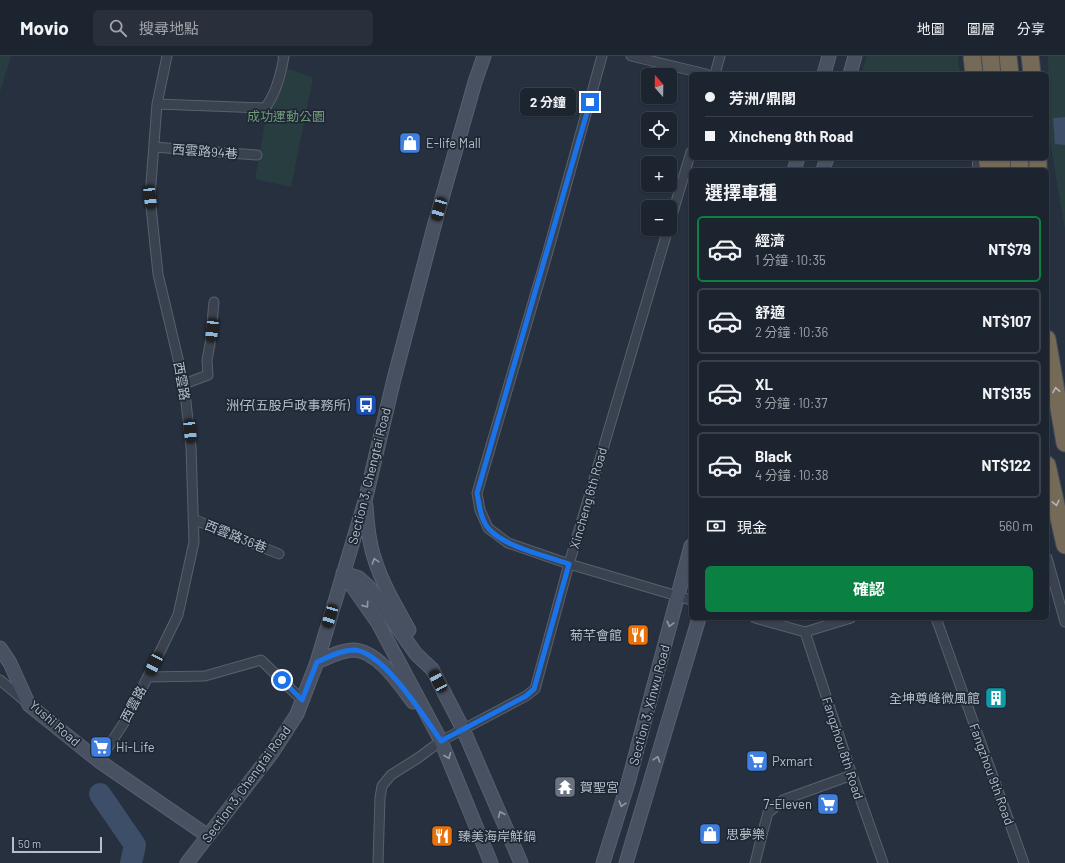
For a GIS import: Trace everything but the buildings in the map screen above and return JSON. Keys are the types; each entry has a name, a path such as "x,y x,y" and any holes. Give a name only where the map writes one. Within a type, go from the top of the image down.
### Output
{"highway":[{"path":"972,56 974,72"},
{"path":"990,56 992,72"},
{"path":"1008,56 1010,72"},
{"path":"1030,56 1032,72"},
{"path":"1049,350 1065,442"},
{"path":"1049,474 1065,544"}],"main road":[{"name":"Section 3, Chengtai Road","path":"187,863 272,753 297,714 317,662 365,501 394,379 433,231 475,82 484,56"},
{"path":"825,72 829,56"},
{"path":"851,72 855,56"},
{"path":"365,501 371,546 380,574 388,592 432,669 463,729 521,863"},
{"name":"Section 3, Xinwu Road","path":"603,863 628,784 689,554"},
{"path":"343,573 359,578 369,587 416,654 432,669"},
{"path":"343,573 378,623 441,741 491,863"},
{"name":"Section 3, Xinwu Road","path":"626,863 698,620"},
{"name":"Yushi Road","path":"0,648 10,663 29,704 99,761 208,836"},
{"path":"317,662 340,652 355,650 370,655 383,665 397,681 441,741"}],"street":[{"name":"西雲路","path":"99,761 129,715 178,615 194,542 191,447 184,384 158,274 150,197 157,104 167,56"},
{"path":"157,104 265,108 270,102 282,72 284,56"},
{"path":"602,56 477,493 480,510 488,528 508,543 569,564 689,599"},
{"path":"631,56 698,72"},
{"path":"715,72 720,56"},
{"name":"西雲路94巷","path":"154,147 257,154"},
{"path":"677,200 689,159"},
{"name":"Xincheng 6th Road","path":"378,863 380,798 382,786 391,775 441,741 526,696 534,689 569,564 666,236"},
{"path":"184,384 208,375 207,360 214,302"},
{"name":"西雲路36巷","path":"193,519 279,554"},
{"path":"1049,565 1065,622"},
{"path":"762,620 805,632 844,620"},
{"name":"Fangzhou 9th Road","path":"937,620 1024,863"},
{"name":"Fangzhou 8th Road","path":"805,632 852,775 883,863"},
{"path":"148,677 205,676 261,660 302,700"},
{"path":"0,680 29,704"},
{"path":"755,863 762,831 768,813 783,800 852,775"}],"green space":[{"path":"0,56 11,56 0,92"},
{"path":"867,56 958,56 960,72 862,72"},
{"path":"1048,56 1065,56 1065,230 1050,142"},
{"name":"成功運動公園","path":"286,68 313,78 291,187 255,179 267,110"}],"water":[{"path":"1065,117 1065,145 1055,144 1053,118"}],"waterway":[{"path":"100,794 135,845 131,863"}],"place":[{"name":"E-life Mall","path":"410,143"},
{"name":"洲仔(五股戶政事務所)","path":"366,405"},
{"name":"菊芊會館","path":"638,635"},
{"name":"全坤尊峰微風館","path":"996,698"},
{"name":"Hi-Life","path":"101,747"},
{"name":"Pxmart","path":"757,761"},
{"name":"賀聖宮","path":"565,787"},
{"name":"7-Eleven","path":"828,804"},
{"name":"思夢樂","path":"710,834"},
{"name":"臻美海岸鮮鍋","path":"442,836"}],"route":[{"path":"282,680 302,700 317,662 340,652 355,650 370,655 383,665 397,681 441,741 526,696 534,689 569,564 508,543 488,528 480,510 477,493 590,102"}]}
